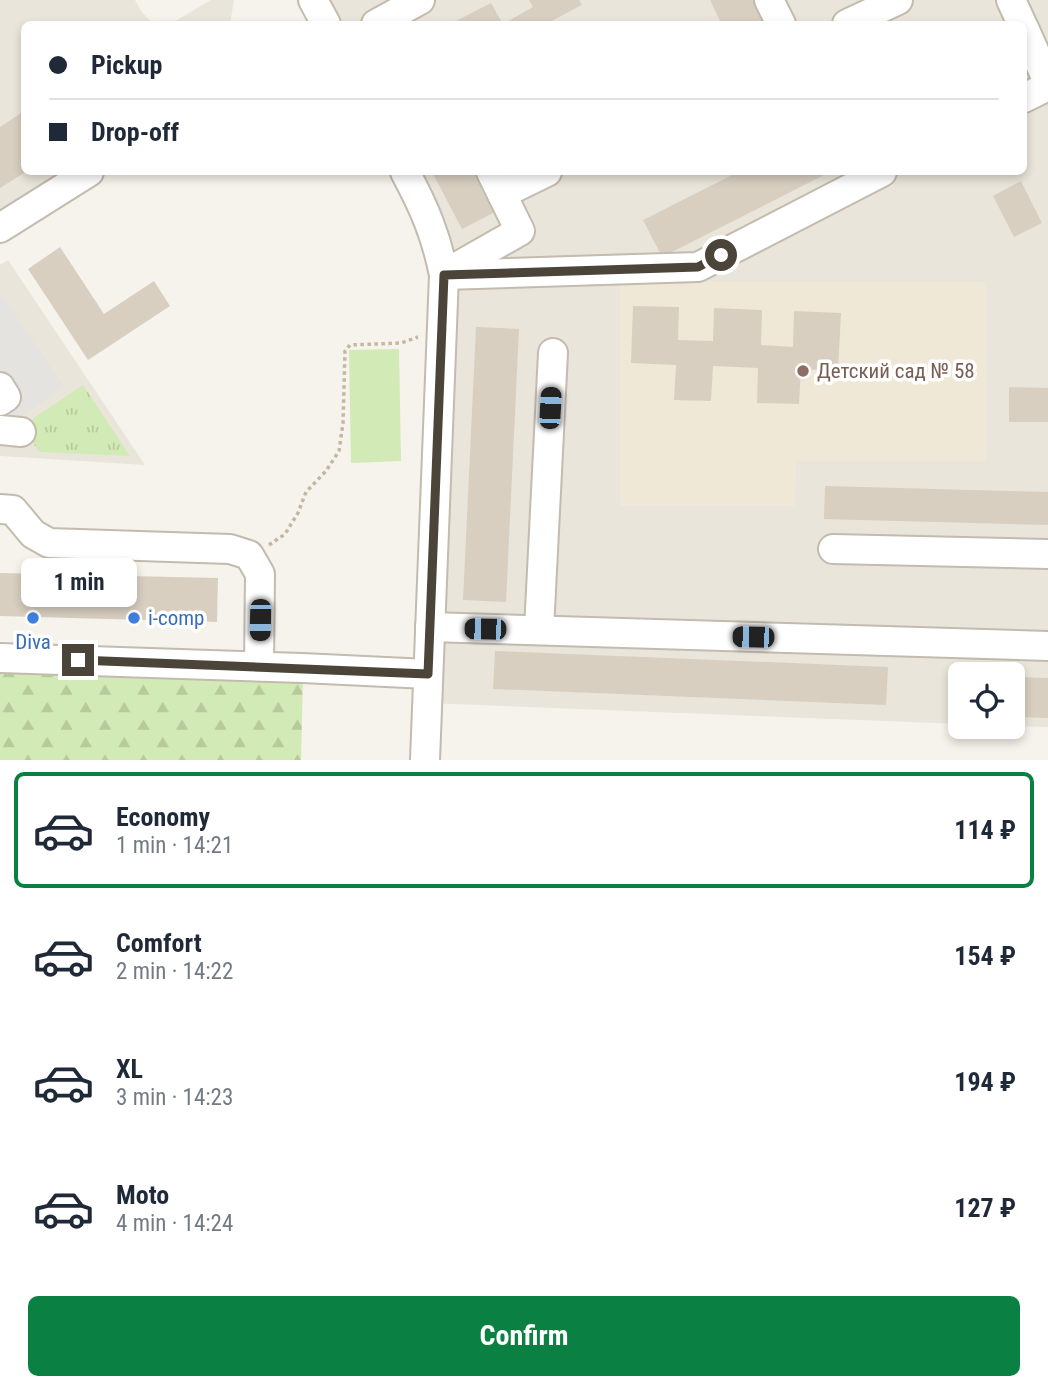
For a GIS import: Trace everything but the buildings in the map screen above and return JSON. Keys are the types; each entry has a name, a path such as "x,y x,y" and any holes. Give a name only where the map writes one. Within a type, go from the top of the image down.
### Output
{"street":[{"path":"313,0 324,21"},
{"path":"382,21 420,0"},
{"path":"769,0 780,21"},
{"path":"853,21 898,0"},
{"path":"1011,0 1021,21"},
{"path":"1027,35 1048,84 1027,96"},
{"path":"0,228 84,175"},
{"path":"407,175 426,209 438,244 444,275 425,760"},
{"path":"444,275 520,231 496,183 533,175"},
{"path":"444,275 698,267 876,175"},
{"path":"539,630 553,353"},
{"path":"0,387 6,397 0,401"},
{"path":"0,509 13,510 33,534 49,543 230,549 249,555 260,574 259,666"},
{"path":"833,550 1048,554"},
{"path":"430,627 1048,646"},
{"path":"0,658 428,674"}],"path":[{"path":"264,549 285,534 298,513 306,492 327,471 338,451 343,423 345,351 350,345 401,343 442,327"}],"shaded area":[{"path":"0,0 135,0 150,21 21,21 21,175 56,175 0,209"},
{"path":"211,0 234,0 230,21 175,21"},
{"path":"321,0 1048,0 1048,727 1025,726 1025,662 948,662 948,723 427,703 444,275 408,175 1027,175 1027,21 332,21"},
{"path":"8,260 145,465 0,456 0,265"},
{"name":"Детский сад № 58","path":"620,282 986,282 986,461 796,461 795,506 620,506"},
{"path":"0,292 64,387 5,427 0,420"}],"green space":[{"path":"399,349 401,461 351,463 349,350"},
{"path":"83,385 130,456 39,452 22,426"},
{"path":"0,665 303,676 301,760 0,760"}],"place":[{"name":"Детский сад № 58","path":"803,371"},
{"name":"Diva","path":"33,618"},
{"name":"i-comp","path":"134,618"}],"route":[{"path":"78,660 428,674 444,275 698,267 721,255"}]}
